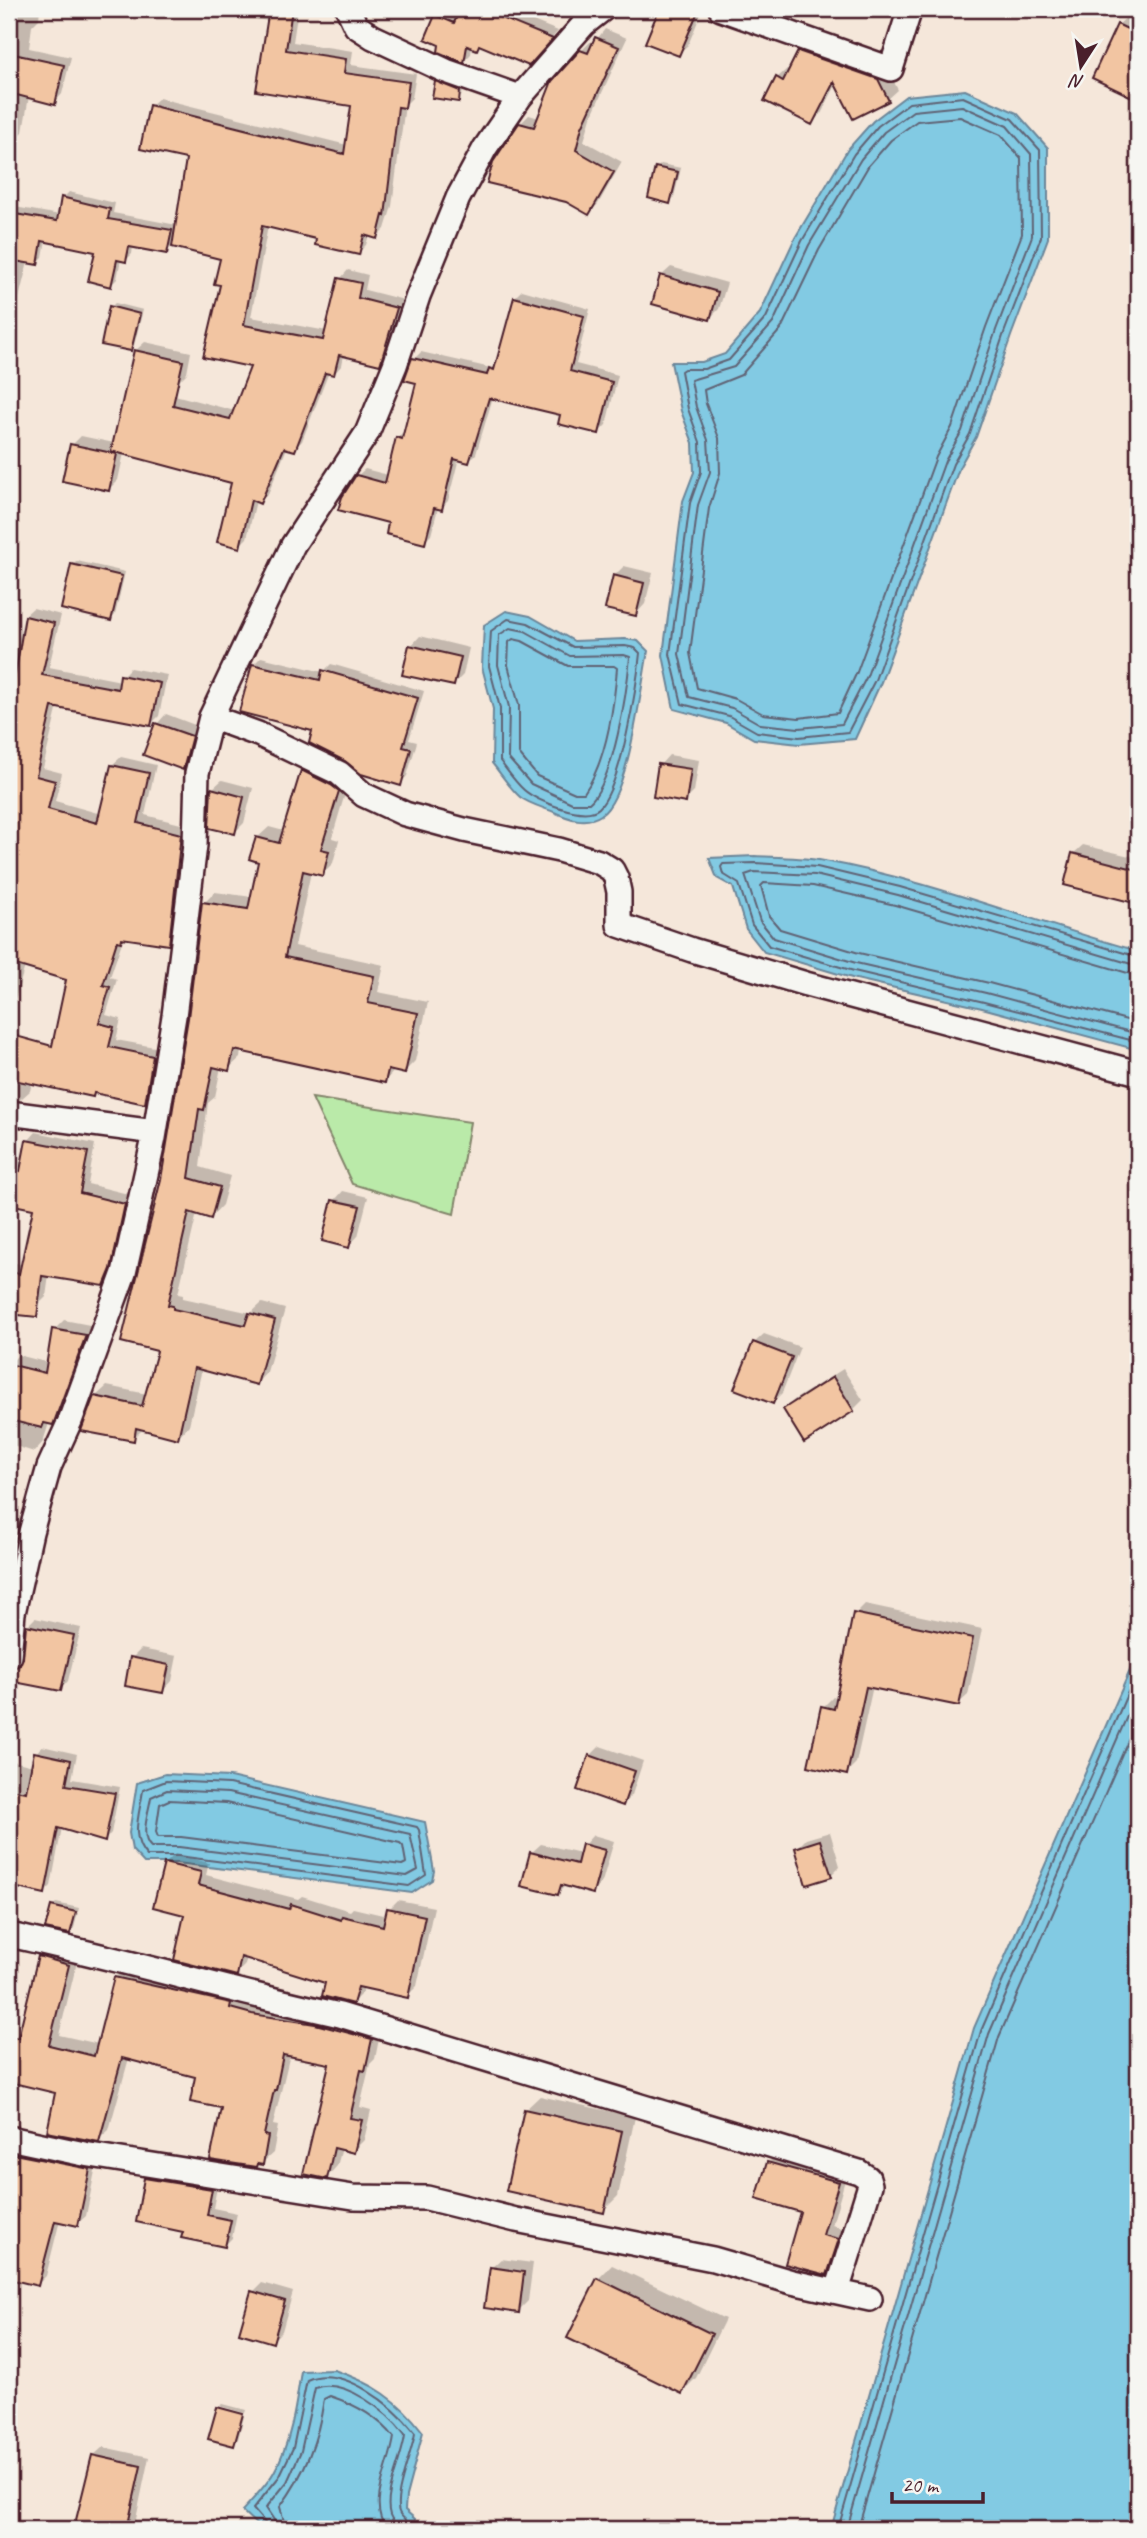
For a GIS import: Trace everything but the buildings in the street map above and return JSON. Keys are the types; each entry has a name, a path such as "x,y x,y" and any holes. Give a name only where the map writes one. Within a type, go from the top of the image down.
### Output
{"street":[{"path":"348,9 356,26 373,37 446,71 520,97"},
{"path":"9,1656 11,1612 49,1467 70,1421 124,1273 155,1132 174,1016 194,858 197,773 211,718 293,545 367,433 458,198 485,148 520,97 584,24 603,9"},
{"path":"721,9 891,69 910,9"},
{"path":"211,718 258,734 339,774 364,795 404,814 599,862 612,870 616,878 619,925 806,984 1138,1073"},
{"path":"9,1113 155,1132"},
{"path":"9,1935 79,1950 268,2000 340,2015 859,2172 868,2178 870,2185 836,2291"},
{"path":"9,2138 84,2154 353,2197 427,2198 516,2220 713,2259 792,2282 870,2298"}],"green space":[{"path":"312,1098 470,1122 454,1214 352,1184"}],"water":[{"path":"965,90 1017,113 1048,148 1048,238 976,437 960,466 881,682 855,739 799,744 754,739 726,723 674,709 663,655 683,501 694,472 693,443 681,411 671,362 702,362 725,354 760,313 795,238 848,149 873,121 906,96"},
{"path":"506,611 530,616 574,641 625,639 638,641 648,651 632,739 619,787 611,804 595,818 572,819 528,802 516,793 492,763 493,709 482,667 484,625"},
{"path":"755,856 819,860 860,868 940,889 1138,951 1138,1050 982,1008 852,978 764,952 746,929 733,887 717,878 709,858"},
{"path":"1138,1652 1138,2529 831,2529 974,2028"},
{"path":"165,1774 230,1777 425,1822 434,1871 432,1880 412,1893 177,1863 144,1863 132,1850 129,1833 137,1783"},
{"path":"334,2370 384,2394 404,2410 423,2432 406,2496 405,2510 415,2519 414,2529 286,2529 258,2526 242,2511 267,2482 280,2460 292,2423 301,2371"}]}
